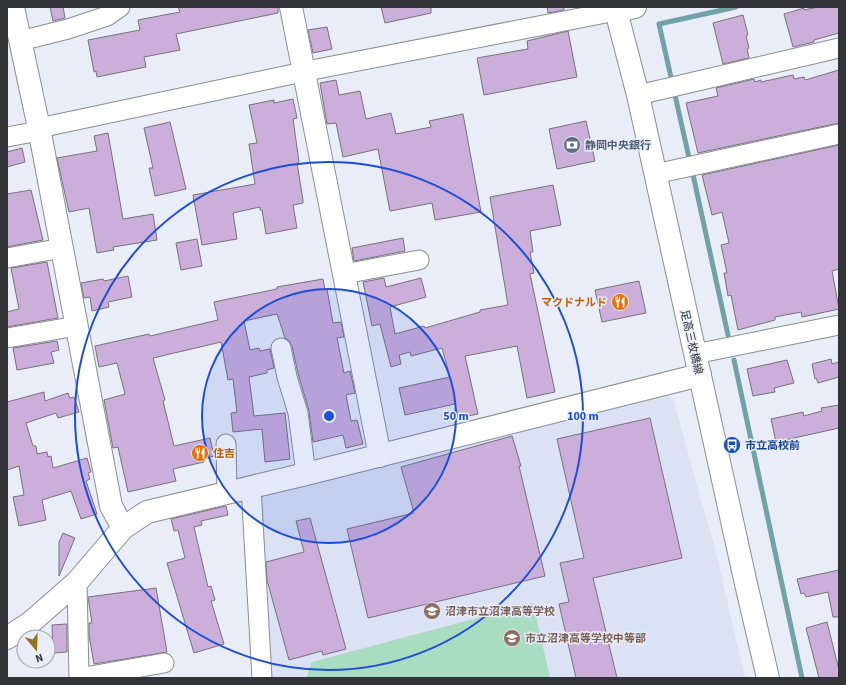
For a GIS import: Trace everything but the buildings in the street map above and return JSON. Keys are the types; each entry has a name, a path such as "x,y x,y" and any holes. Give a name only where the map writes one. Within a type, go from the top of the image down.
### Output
{"street":[{"path":"13,7 39,129 111,506 123,528"},
{"path":"20,41 68,29 107,16 120,7"},
{"path":"291,7 380,456"},
{"path":"7,136 622,8"},
{"name":"足高三枚橋線","path":"622,8 638,95 655,174 768,678"},
{"path":"638,95 839,48"},
{"path":"655,174 839,134"},
{"path":"7,258 62,248"},
{"path":"344,274 419,260"},
{"path":"695,354 839,325"},
{"path":"7,338 77,326"},
{"path":"281,348 287,377 298,413 306,474"},
{"path":"7,638 30,623 77,582 123,528 147,512 380,456 700,376"},
{"path":"226,444 227,492"},
{"path":"251,487 262,678"},
{"path":"77,582 79,678 164,663"}],"shaded area":[{"path":"665,394 674,401 714,544 745,678 267,678 257,505 263,494"}],"green space":[{"path":"533,603 550,678 306,678 312,662"}],"waterway":[{"path":"690,162 659,24 736,7"},
{"path":"692,170 728,335"},
{"path":"734,360 802,678"}],"place":[{"name":"静岡中央銀行","path":"572,145"},
{"name":"マクドナルド","path":"620,302"},
{"name":"市立高校前","path":"732,445"},
{"name":"住吉","path":"200,453"},
{"name":"沼津市立沼津高等学校","path":"432,611"},
{"name":"市立沼津高等学校中等部","path":"512,638"}]}
